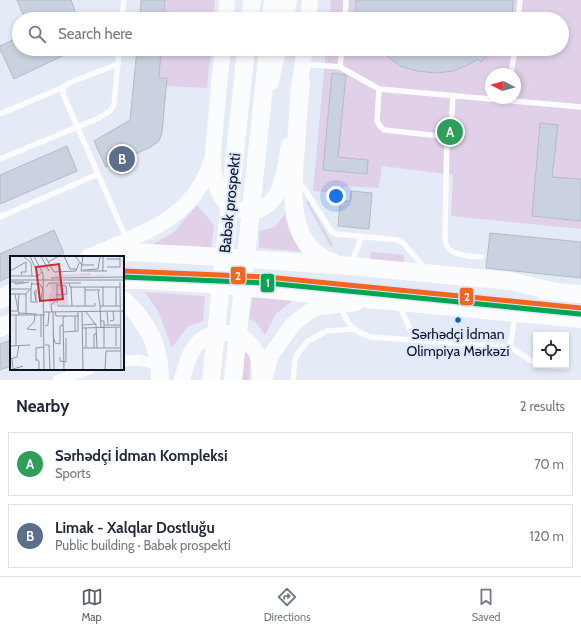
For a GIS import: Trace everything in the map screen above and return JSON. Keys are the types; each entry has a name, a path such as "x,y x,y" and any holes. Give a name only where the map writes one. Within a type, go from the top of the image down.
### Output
{"main road":[{"path":"226,12 227,0"},
{"path":"246,12 247,0"},
{"path":"251,12 252,0"},
{"path":"272,12 273,0"},
{"path":"286,12 289,0"},
{"path":"309,12 310,0"},
{"name":"Babək prospekti","path":"212,159 222,56"},
{"name":"Babək prospekti","path":"211,380 244,56"},
{"name":"Babək prospekti","path":"233,380 267,56"},
{"path":"258,140 276,56"},
{"path":"304,56 293,179 294,210 297,224 309,246 324,259 350,266"},
{"path":"212,159 217,190 221,198 228,205 247,212 258,210 267,206 275,198 284,176 301,82"},
{"path":"92,256 161,224 186,205 197,192 205,178 212,159"},
{"path":"98,256 130,252 144,252 350,266 510,281 556,292"},
{"path":"124,262 172,261 205,263 581,294"},
{"path":"124,280 208,284 581,319"},
{"path":"0,300 10,294"},
{"path":"0,304 10,299"},
{"path":"124,300 127,302 143,322 153,339 157,352 159,373"},
{"path":"264,380 271,355 293,324 310,311 319,307 341,304 393,301"},
{"path":"182,380 193,348 202,339 219,332 231,333 242,337 250,344 256,352 260,364 260,380"}],"street":[{"path":"0,295 10,290"},
{"path":"124,361 139,360 159,373"},
{"path":"58,380 87,370"}],"lane":[{"path":"123,12 124,0"},
{"path":"345,12 346,0"},
{"path":"519,12 520,0"},
{"path":"0,159 77,127 110,111 114,105 119,56"},
{"path":"304,56 340,67 379,88 485,98"},
{"path":"340,67 341,56"},
{"path":"512,68 514,56"},
{"path":"0,114 69,83 118,64"},
{"path":"64,86 63,94 127,240"},
{"path":"379,88 377,120 384,130 440,136 447,133 451,128 453,96"},
{"path":"521,101 579,107 581,112"},
{"path":"447,133 446,244 449,249 459,254 481,257"},
{"path":"0,217 98,174"},
{"path":"293,179 300,183 304,188 331,231 336,234 398,240 404,244 429,273"},
{"path":"350,266 362,236"},
{"path":"393,301 415,340"},
{"path":"341,304 346,320 354,329 364,335 510,347 533,362"},
{"path":"510,347 515,313"},
{"path":"293,380 295,360 298,353 308,341 327,331 354,329"}],"shaded area":[{"path":"165,0 215,0 214,12 164,12"},
{"path":"331,0 581,0 581,229 451,216 453,175 382,166 379,188 344,186 343,194 313,191 325,56 569,56 569,12 330,12"},
{"path":"161,56 210,56 207,88 166,86 167,79 159,78"},
{"path":"308,201 333,245 331,247 306,202"},
{"path":"197,205 214,225 211,250 147,247 173,233"},
{"path":"285,214 292,235 297,243 306,252 259,248 259,231 275,227"},
{"path":"371,252 404,255 404,263 370,260"},
{"path":"145,292 205,296 203,321 187,327 172,348 159,313"},
{"path":"253,294 298,296 276,314 265,335 255,321 249,319"},
{"path":"245,352 251,358 249,380 242,380"}],"building":[{"path":"17,0 71,0 75,12 22,12"},
{"path":"141,0 165,0 164,12 140,12"},
{"path":"356,0 513,0 512,12 356,12"},
{"path":"12,40 12,56 62,56 14,79 0,46"},
{"path":"136,56 161,56 159,78 167,78 162,133 159,141 151,147 106,167 94,141 130,120"},
{"path":"387,56 487,56 481,62 478,59 453,71 436,73 417,71 400,66"},
{"path":"332,73 346,75 338,157 368,160 367,174 323,170"},
{"path":"540,123 558,125 552,177 581,179 581,221 532,216"},
{"path":"67,146 77,171 0,204 0,175"},
{"path":"351,191 372,193 369,229 338,226 340,201 350,201"},
{"path":"54,230 64,253 56,256 10,256 10,276 0,281 0,254"},
{"path":"490,233 581,242 581,278 486,268"},
{"path":"10,340 10,366 0,370 0,344"}],"metro line":[{"name":"2","path":"124,271 267,277 581,308"}],"transit line":[{"name":"1","path":"124,277 267,283 580,314"}],"place":[{"name":"Sərhədçi İdman Kompleksi","path":"450,132"},
{"name":"Limak - Xalqlar Dostluğu","path":"122,159"},
{"name":"Sərhədçi İdman Olimpiya Mərkəzi","path":"458,320"}]}
